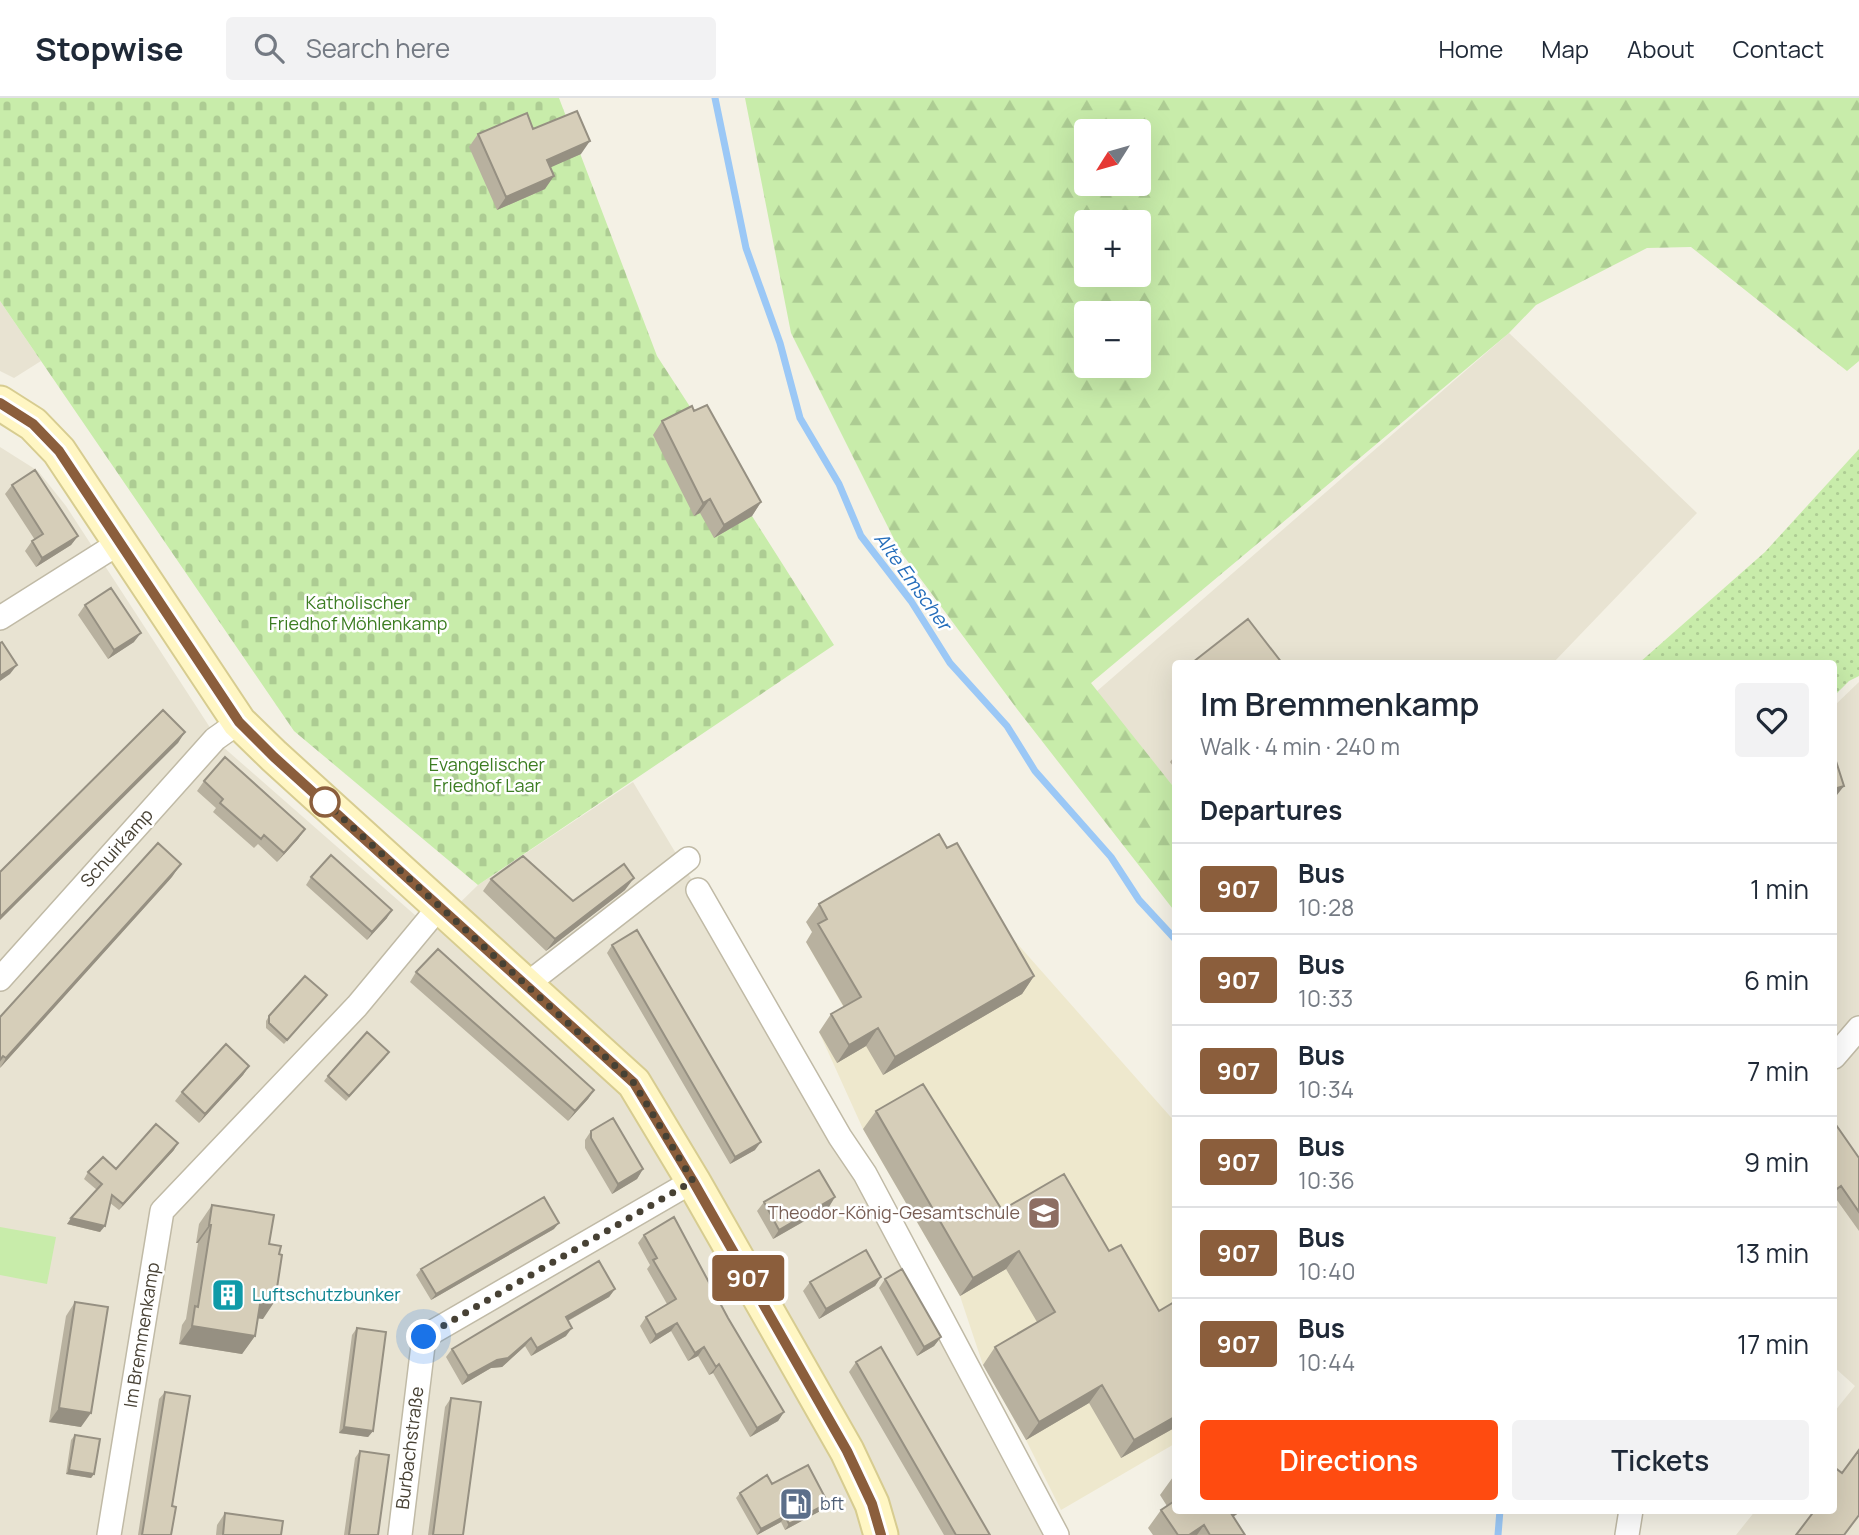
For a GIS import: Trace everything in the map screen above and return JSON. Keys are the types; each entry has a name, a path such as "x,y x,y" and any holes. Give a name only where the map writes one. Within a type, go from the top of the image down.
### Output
{"street":[{"path":"0,403 33,424 59,451 239,722 274,757 634,1083 847,1451 872,1504 881,1535"},
{"path":"0,618 119,543"},
{"name":"Schuirkamp","path":"0,979 215,739 239,722"},
{"path":"526,985 688,859"},
{"path":"698,890 865,1174 1057,1535"},
{"name":"Im Bremmenkamp","path":"109,1535 162,1211 357,1006 440,906"},
{"path":"1837,1054 1859,1028"},
{"name":"Burbachstraße","path":"400,1535 424,1337 693,1181"},
{"path":"1627,1535 1630,1514"}],"shaded area":[{"path":"0,301 41,361 14,378 0,371"},
{"path":"1509,333 1697,513 1556,660 1172,660 1172,785 1096,692"},
{"path":"0,447 38,471 66,506 222,746 432,930 478,885 633,782 698,890 1063,1535 0,1535"},
{"path":"1859,682 1859,1535 1736,1535 1753,1514 1837,1514 1837,1408 1855,1386 1837,1370 1837,703"},
{"name":"Theodor-König-Gesamtschule","path":"944,861 1172,1118 1172,1445 1061,1510 1026,1440 983,1365 960,1296 863,1129 819,1032 848,1015 806,942"}],"green space":[{"path":"0,98 559,98 657,356 698,419 752,516 834,645 478,885 294,731 0,301"},
{"path":"745,98 1859,98 1859,361 1847,371 1691,247 1647,248 1536,305 1509,333 1091,683 1172,785 1172,908 1017,709 900,551 791,333"},
{"path":"1859,449 1859,676 1849,681 1837,693 1837,660 1642,660 1765,552"},
{"path":"0,1227 56,1237 47,1284 0,1275"}],"building":[{"path":"577,111 590,141 547,160 554,176 506,197 478,134 527,113 533,129"},
{"path":"707,405 761,502 724,525 710,499 703,503 662,421 692,406 694,411"},
{"path":"35,470 78,536 42,558 32,541 43,534 12,485"},
{"path":"111,588 141,633 114,650 85,605"},
{"path":"1248,619 1280,660 1196,660"},
{"path":"2,642 17,665 0,676 0,643"},
{"path":"163,710 185,732 0,917 0,872"},
{"path":"225,757 305,829 284,853 264,835 261,839 220,803 223,799 204,781"},
{"path":"1837,764 1844,786 1837,788"},
{"path":"939,834 947,848 957,843 1034,976 895,1057 878,1028 849,1045 831,1014 861,997 818,924 827,919 819,904"},
{"path":"158,843 181,864 6,1058 3,1056 0,1060 0,1017"},
{"path":"331,855 392,910 372,932 311,877"},
{"path":"523,856 573,901 624,864 634,878 555,939 491,879"},
{"path":"637,930 761,1142 735,1157 612,945"},
{"path":"438,949 594,1090 575,1111 416,972"},
{"path":"305,976 327,995 287,1040 269,1023 269,1016"},
{"path":"367,1032 389,1052 349,1096 328,1076"},
{"path":"226,1044 249,1066 205,1114 182,1092"},
{"path":"923,1084 1002,1210 1064,1174 1109,1251 1121,1245 1159,1311 1172,1303 1172,1418 1134,1440 1102,1385 1039,1422 995,1347 1055,1312 1019,1251 973,1278 876,1111"},
{"path":"613,1118 643,1169 618,1184 591,1138 591,1131"},
{"path":"156,1124 178,1143 123,1204 112,1195 105,1226 71,1218 102,1184 88,1172 103,1157 116,1169"},
{"path":"1837,1126 1859,1158 1859,1212 1841,1186 1837,1189"},
{"path":"819,1170 835,1197 779,1230 764,1202"},
{"path":"544,1197 559,1223 436,1294 421,1269"},
{"name":"Luftschutzbunker","path":"212,1205 274,1215 269,1244 281,1246 279,1254 282,1255 275,1301 261,1298 255,1336 192,1326 195,1306 198,1307"},
{"path":"674,1217 728,1318 784,1412 757,1428 719,1364 716,1367 704,1347 695,1353 677,1323 656,1335 646,1317 676,1299 653,1260 657,1258 644,1235"},
{"path":"866,1250 881,1277 826,1309 810,1282"},
{"path":"599,1261 615,1289 566,1317 572,1328 537,1348 531,1338 508,1358 497,1360 468,1376 452,1349"},
{"path":"902,1269 941,1337 924,1347 885,1279"},
{"path":"75,1302 108,1307 91,1413 59,1408"},
{"path":"357,1328 386,1332 373,1431 344,1427"},
{"path":"881,1347 990,1535 956,1535 856,1362"},
{"path":"165,1392 190,1396 172,1506 176,1507 171,1535 142,1535"},
{"path":"451,1398 481,1402 463,1535 433,1535"},
{"path":"75,1435 100,1439 94,1474 69,1470"},
{"path":"1859,1450 1859,1515 1844,1535 1796,1535 1812,1514 1837,1514 1837,1469 1842,1473"},
{"path":"360,1451 389,1455 378,1535 349,1535"},
{"path":"808,1465 828,1503 789,1524 785,1516 761,1529 740,1493 767,1475 772,1484"},
{"path":"1172,1503 1172,1514 1232,1514 1245,1535 1210,1535 1204,1525 1189,1535 1178,1535 1161,1510"},
{"path":"225,1513 283,1521 281,1535 223,1535"}],"waterway":[{"name":"Alte Emscher","path":"715,98 746,248 780,343 800,418 839,484 861,536 911,601 950,663 1007,726 1035,771 1111,857 1139,900 1172,936"},
{"name":"Alte Emscher","path":"1498,1535 1500,1514"}],"bus line":[{"name":"907","path":"0,403 33,424 59,451 239,722 274,757 634,1083 847,1451 872,1504 881,1535"}],"place":[{"name":"Theodor-König-Gesamtschule","path":"1044,1213"},
{"name":"Luftschutzbunker","path":"228,1295"},
{"name":"bft","path":"796,1504"}],"route":[{"path":"325,802 316,794 634,1083 693,1181 424,1337"}],"park label":[{"name":"Katholischer Friedhof Möhlenkamp","path":"358,613"},
{"name":"Evangelischer Friedhof Laar","path":"487,775"}]}
